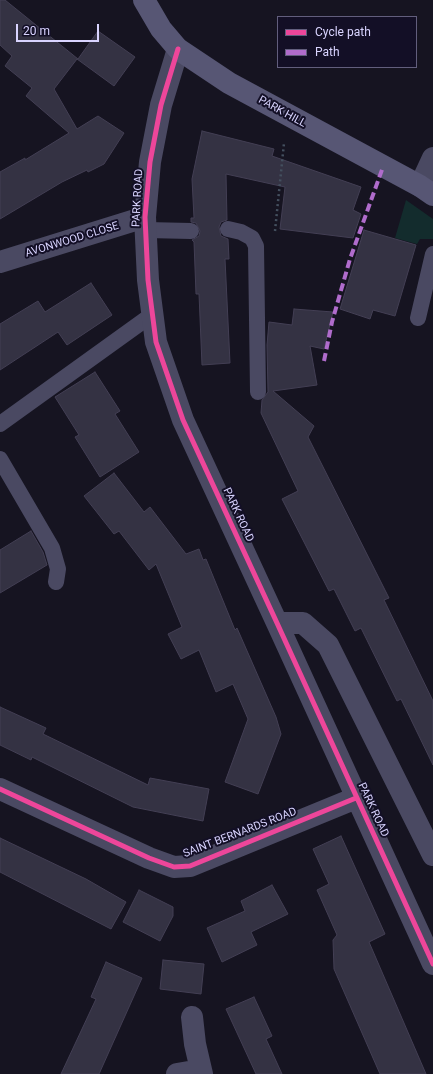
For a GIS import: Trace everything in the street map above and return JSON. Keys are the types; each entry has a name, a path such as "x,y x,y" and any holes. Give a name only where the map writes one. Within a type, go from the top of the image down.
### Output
{"main road":[{"name":"PARK HILL","path":"144,2 161,29 178,49 229,82 426,190"}],"street":[{"name":"PARK ROAD","path":"178,49 161,105 155,133 150,162 145,223 148,280 156,342 183,420 433,964"},
{"path":"426,190 433,158"},
{"name":"AVONWOOD CLOSE","path":"0,262 145,223"},
{"path":"277,623 303,623 328,645 433,855"},
{"name":"SAINT BERNARDS ROAD","path":"0,789 149,858 174,867 190,866 356,798"},
{"path":"177,1074 201,1072 192,1017"}],"lane":[{"path":"145,223 191,231"},
{"path":"228,229 241,232 252,238 256,246 258,392"},
{"path":"418,318 433,254"},
{"path":"0,424 153,314"},
{"path":"0,459 52,548 58,569 56,582"}],"path":[{"path":"274,238 287,114"}],"green space":[{"path":"406,200 433,219 433,239 420,239 417,244 395,238"}],"building":[{"path":"0,0 5,0 78,59 98,31 135,57 114,86 77,59 54,89 77,129 98,116 124,133 104,164 62,182 0,219 0,172 25,158 25,160 69,133 26,96 32,88 5,66 12,56 0,45"},
{"path":"202,131 274,149 272,156 361,187 353,210 361,214 353,238 280,229 285,187 226,174 227,220 221,222 219,227 221,236 228,239 229,259 225,259 230,363 202,365 199,294 196,294 194,242 192,240 199,236 200,231 196,223 191,222 191,218 194,218 192,179"},
{"path":"364,230 416,245 395,316 373,310 370,319 340,309"},
{"path":"91,283 112,315 67,345 58,332 0,370 0,324 38,301 45,312"},
{"path":"294,309 333,312 324,349 310,346 317,385 273,391 314,426 308,437 389,598 384,600 433,701 433,765 401,699 397,701 361,628 355,631 334,589 329,591 282,499 298,491 261,413 262,400 268,392 267,345 269,322 292,325"},
{"path":"95,372 120,411 115,414 139,452 100,477 75,437 79,435 55,397"},
{"path":"114,473 144,512 150,507 186,554 199,549 203,560 206,559 235,630 237,628 276,717 281,734 258,794 225,782 248,719 233,684 216,692 199,650 181,659 168,634 182,627 156,564 149,570 119,531 114,534 84,496"},
{"path":"31,531 43,552 47,565 0,593 0,550"},
{"path":"0,707 46,728 43,734 148,785 150,778 209,789 203,821 133,807 32,757 31,760 0,745"},
{"path":"341,836 385,934 369,942 426,1074 380,1074 334,969 333,940 337,935 317,890 329,884 313,849"},
{"path":"0,838 86,879 126,902 111,929 0,872"},
{"path":"272,885 288,914 251,932 257,945 222,962 207,928 245,911 241,901"},
{"path":"139,890 173,907 173,916 160,941 123,922"},
{"path":"163,960 204,964 201,994 160,989"},
{"path":"106,962 142,978 99,1074 61,1074 96,999 91,997"},
{"path":"254,997 272,1036 266,1039 282,1074 256,1074 226,1009"}],"marked path":[{"path":"324,361 332,322 350,259 383,167"}],"cycle path":[{"path":"178,49 161,105 150,162 145,217 148,280 156,342 183,420 433,964"},
{"path":"0,789 149,858 174,867 190,866 356,798"}]}
